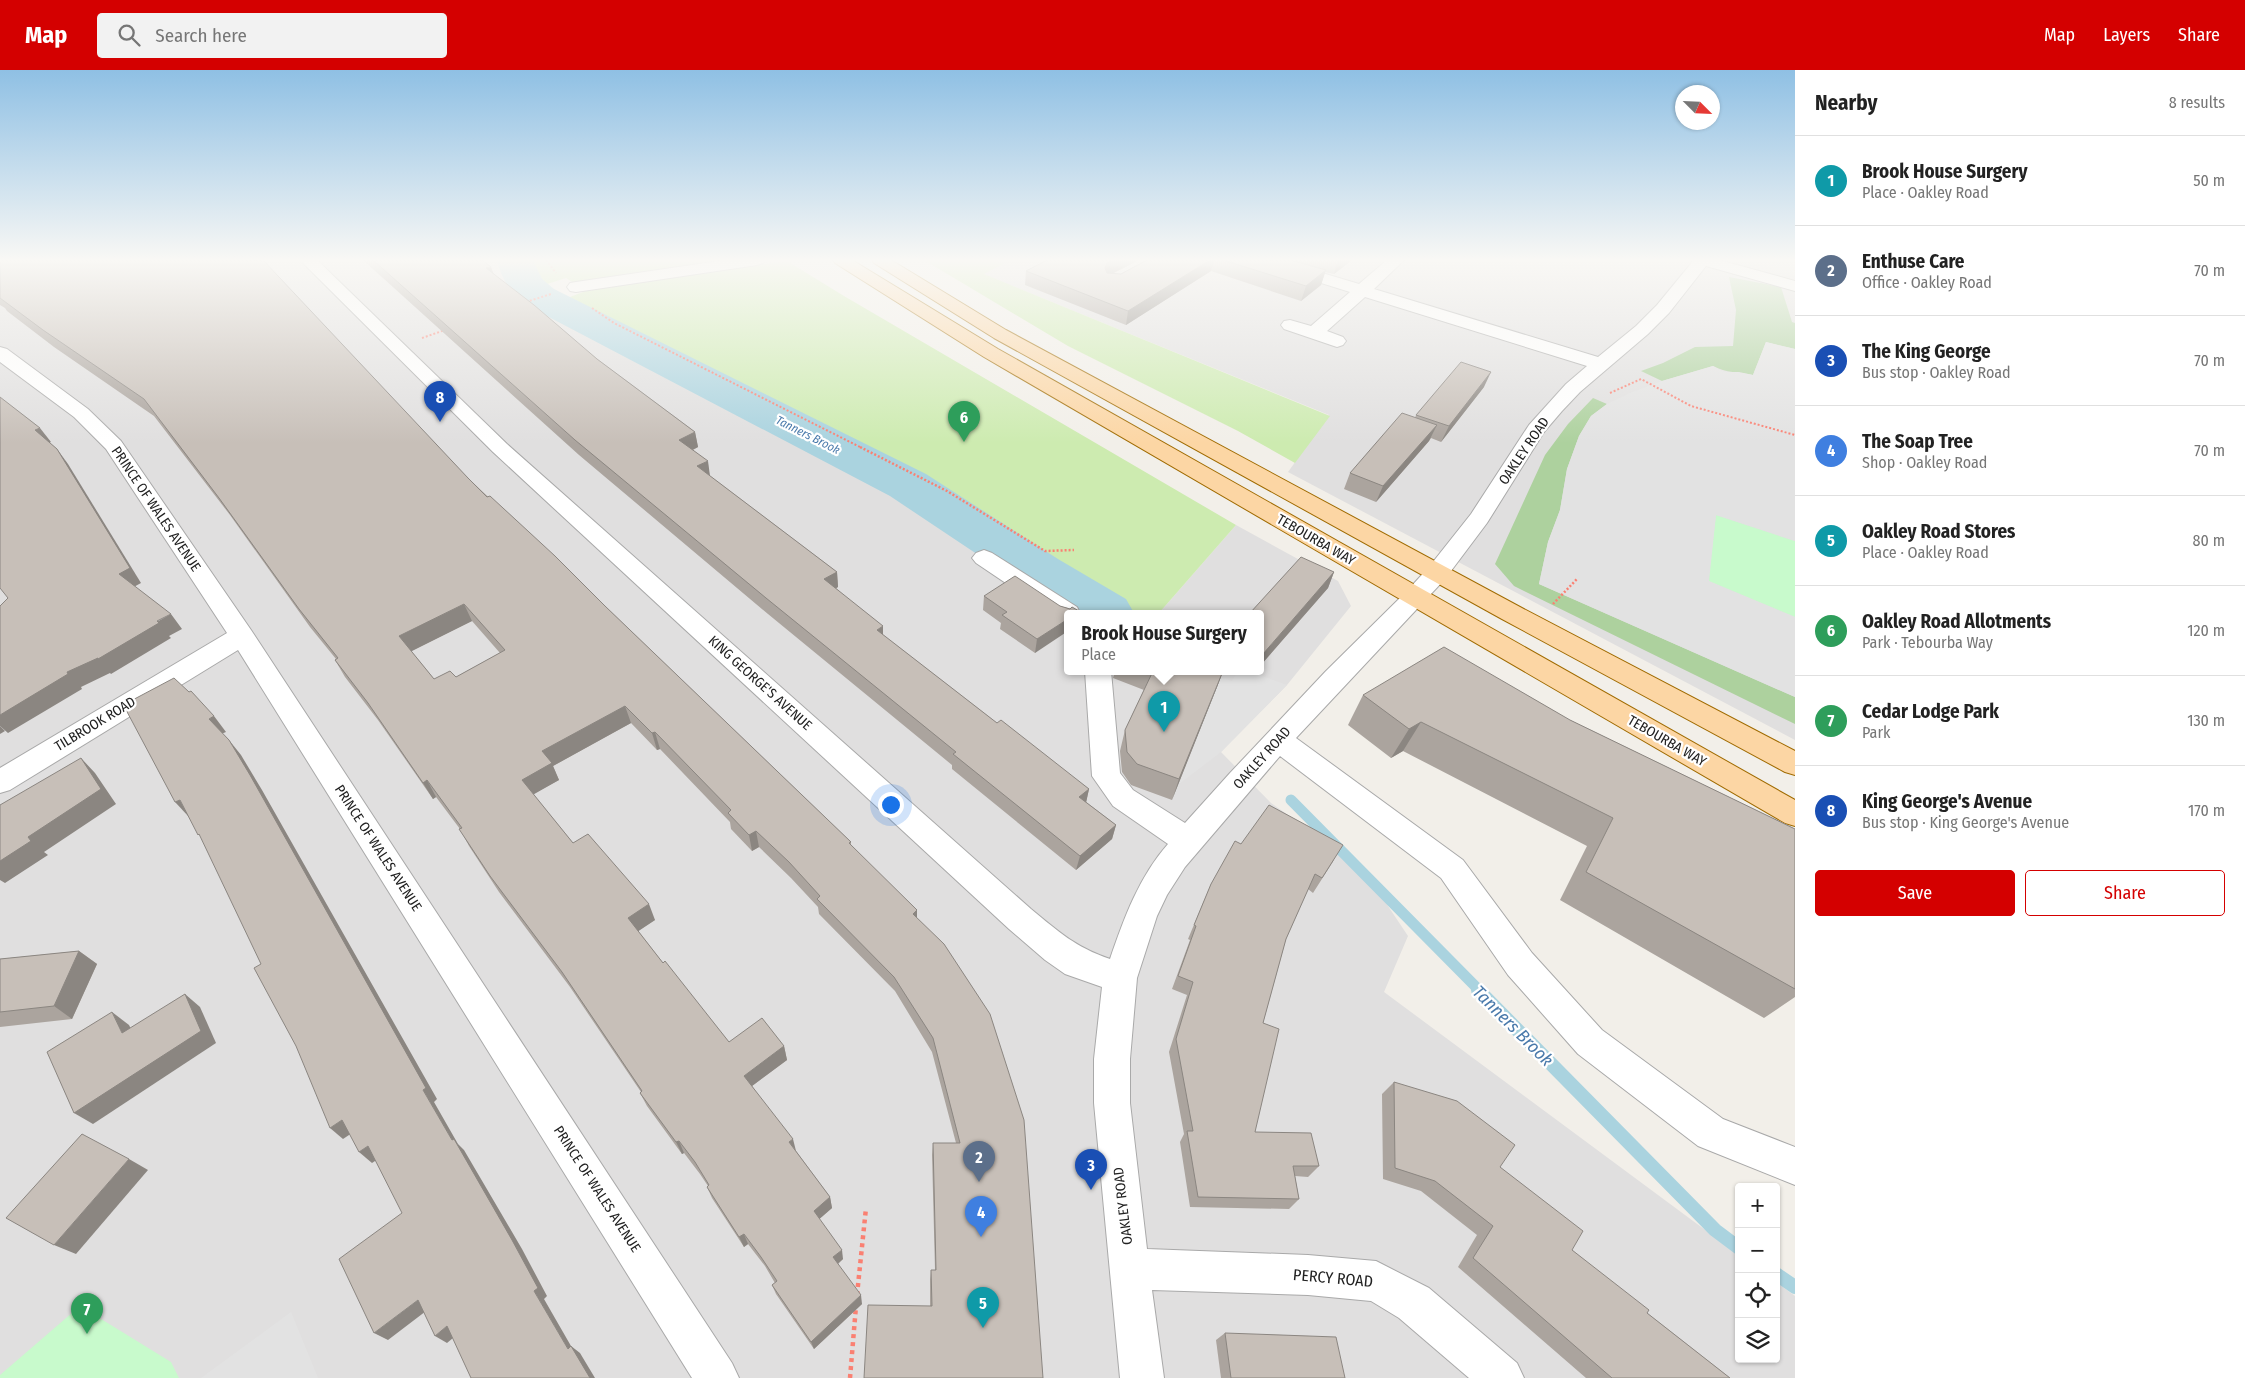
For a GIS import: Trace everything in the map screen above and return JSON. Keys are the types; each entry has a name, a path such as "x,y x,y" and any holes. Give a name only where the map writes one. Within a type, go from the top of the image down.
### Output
{"main road":[{"name":"TEBOURBA WAY","path":"939,321 991,353 1795,814"},
{"name":"TEBOURBA WAY","path":"979,321 1437,573 1795,764"}],"street":[{"name":"KING GEORGE'S AVENUE","path":"370,321 500,448 1020,919 1056,950 1077,963 1120,978"},
{"path":"1314,333 1327,321"},
{"path":"1461,321 1600,364"},
{"name":"OAKLEY ROAD","path":"1142,1378 1112,1103 1112,1059 1120,978 1141,915 1156,885 1188,841 1336,678 1416,597 1437,573 1484,511 1536,429 1573,388 1651,321"},
{"path":"1290,325 1337,341"},
{"name":"PRINCE OF WALES AVENUE","path":"0,353 81,413 114,445 242,636 717,1378"},
{"path":"984,558 1064,610"},
{"name":"TILBROOK ROAD","path":"0,782 242,636"},
{"path":"1098,675 1106,776 1123,798 1188,841"},
{"path":"1279,740 1452,869 1520,964 1590,1042 1711,1133 1795,1166"},
{"name":"PERCY ROAD","path":"1130,1268 1308,1275 1376,1281 1414,1303 1502,1378"}],"path":[{"path":"610,321 947,491 1029,543 1045,551 1074,550"},
{"path":"396,346 448,329"},
{"path":"1573,388 1602,398 1620,387 1641,379 1691,406 1795,435"},
{"path":"850,1378 866,1208"}],"shaded area":[{"path":"0,321 569,321 899,491 1084,610 1064,610 1064,675 1264,675 1264,610 1162,610 1236,525 1338,581 1351,606 1287,685 1221,752 1271,803 1328,843 1380,894 1408,936 1384,992 1735,1252 1735,1363 1780,1363 1780,1285 1795,1296 1795,1378 0,1378"},
{"path":"1098,321 1795,321 1795,740 1288,472 1329,415"},
{"path":"1766,342 1795,349 1795,541 1716,515 1709,581 1795,617 1795,697 1539,584 1548,542 1560,510 1567,469 1579,436 1591,416 1607,404 1630,393 1662,381 1713,366 1724,372 1739,372 1753,375"},
{"path":"1202,675 1213,675 1232,681 1236,675 1259,675 1287,685 1221,752 1179,784 1210,704"},
{"path":"291,1312 318,1378 201,1378"}],"green space":[{"path":"597,321 887,321 1236,525 1162,610 1122,610 913,481"},
{"path":"1026,321 1099,321 1330,416 1295,463 1238,431 1068,346"},
{"path":"1735,321 1792,321 1795,323 1795,349 1766,342 1753,375 1728,371 1713,366 1662,381 1641,371 1663,363 1695,347 1733,346"},
{"path":"1593,398 1607,404 1591,416 1579,436 1567,469 1560,510 1548,542 1539,584 1795,697 1795,724 1514,586 1495,564 1545,455 1568,424"},
{"path":"1716,515 1795,541 1795,617 1708,581"},
{"path":"80,1306 171,1362 179,1378 0,1378 0,1375"}],"building":[{"path":"31,321 320,321 487,497 490,496 555,556 851,842 849,843 917,910 913,914 944,944 990,1014 1024,1120 1043,1378 864,1378 868,1305 932,1306 931,1270 936,1270 933,1143 960,1143 933,1038 894,977 817,899 820,896 789,862 756,831 749,835 728,813 731,810 655,732 652,733 625,706 542,751 552,763 522,780 573,843 588,834 649,904 628,918 663,963 665,961 729,1042 762,1018 784,1046 744,1076 793,1139 789,1142 830,1197 814,1211 842,1250 833,1257 861,1295 811,1342 772,1285 777,1281 761,1257 744,1234 739,1237 707,1187 709,1185 695,1162 679,1141 676,1142 640,1093 642,1091 562,972 490,876 459,829 462,828 427,780 423,783 368,703 335,660 338,658 299,609 219,498 144,399","holes":["464,604 505,650 456,677 450,671 434,679 399,636"]},
{"path":"442,321 553,321 597,359 695,432 679,440 708,461 697,466 837,572 824,579 883,626 877,630 997,723 1001,720 1089,789 1079,797 1116,825 1080,856 953,754 956,752 575,440"},
{"path":"1461,362 1491,372 1449,426 1416,415"},
{"path":"0,397 40,428 35,430 57,449 130,568 119,574 171,614 98,659 67,672 68,674 0,715 0,606 8,598 0,588"},
{"path":"1402,413 1437,425 1383,486 1350,473"},
{"path":"1301,557 1334,572 1264,653 1264,610 1253,610"},
{"path":"1015,576 1060,606 1070,609 1072,607 1077,610 1064,610 1064,622 1037,639 1002,615 1007,612 984,596"},
{"path":"1444,647 1570,720 1795,829 1795,989 1586,872 1613,818 1421,722 1409,729 1363,695"},
{"path":"1151,675 1221,675 1179,779 1137,764 1127,752 1125,730"},
{"path":"174,678 189,692 191,691 214,716 209,719 229,740 250,775 426,1088 423,1090 452,1140 454,1139 512,1240 538,1288 534,1291 568,1349 571,1346 590,1378 471,1378 447,1326 435,1336 418,1300 374,1333 339,1259 402,1213 368,1146 359,1152 342,1120 330,1128 296,1046 254,968 261,964 199,834 180,800 175,802 125,708 127,707 125,704"},
{"path":"81,758 101,789 28,837 31,841 0,861 0,805"},
{"path":"1269,805 1343,845 1322,878 1315,874 1286,939 1263,1023 1279,1029 1255,1132 1311,1133 1319,1166 1293,1166 1299,1199 1198,1197 1187,1131 1193,1131 1176,1039 1193,982 1178,976 1196,926 1194,925 1211,884 1235,841 1241,844"},
{"path":"79,951 54,1006 0,1012 0,959"},
{"path":"185,994 201,1031 74,1113 47,1052 112,1012 122,1033"},
{"path":"1394,1082 1457,1101 1515,1145 1500,1167 1583,1231 1572,1250 1649,1310 1647,1313 1730,1378 1612,1378 1473,1258 1493,1226 1435,1181 1395,1168"},
{"path":"82,1134 129,1159 54,1245 6,1218"},
{"path":"1225,1333 1336,1337 1345,1378 1231,1378"}],"waterway":[{"name":"Tanners Brook","path":"587,321 908,485 1039,572 1101,610"},
{"name":"Tanners Brook","path":"1291,800 1480,991"},
{"name":"Tanners Brook","path":"1478,990 1715,1230 1735,1245"},
{"name":"Tanners Brook","path":"1780,1277 1795,1287"}],"place":[{"name":"King George's Avenue","path":"440,422"},
{"name":"Oakley Road Allotments","path":"964,442"},
{"name":"Brook House Surgery","path":"1164,732"},
{"name":"Enthuse Care","path":"979,1182"},
{"name":"The King George","path":"1091,1190"},
{"name":"The Soap Tree","path":"981,1237"},
{"name":"Oakley Road Stores","path":"983,1328"},
{"name":"Cedar Lodge Park","path":"87,1334"}]}
